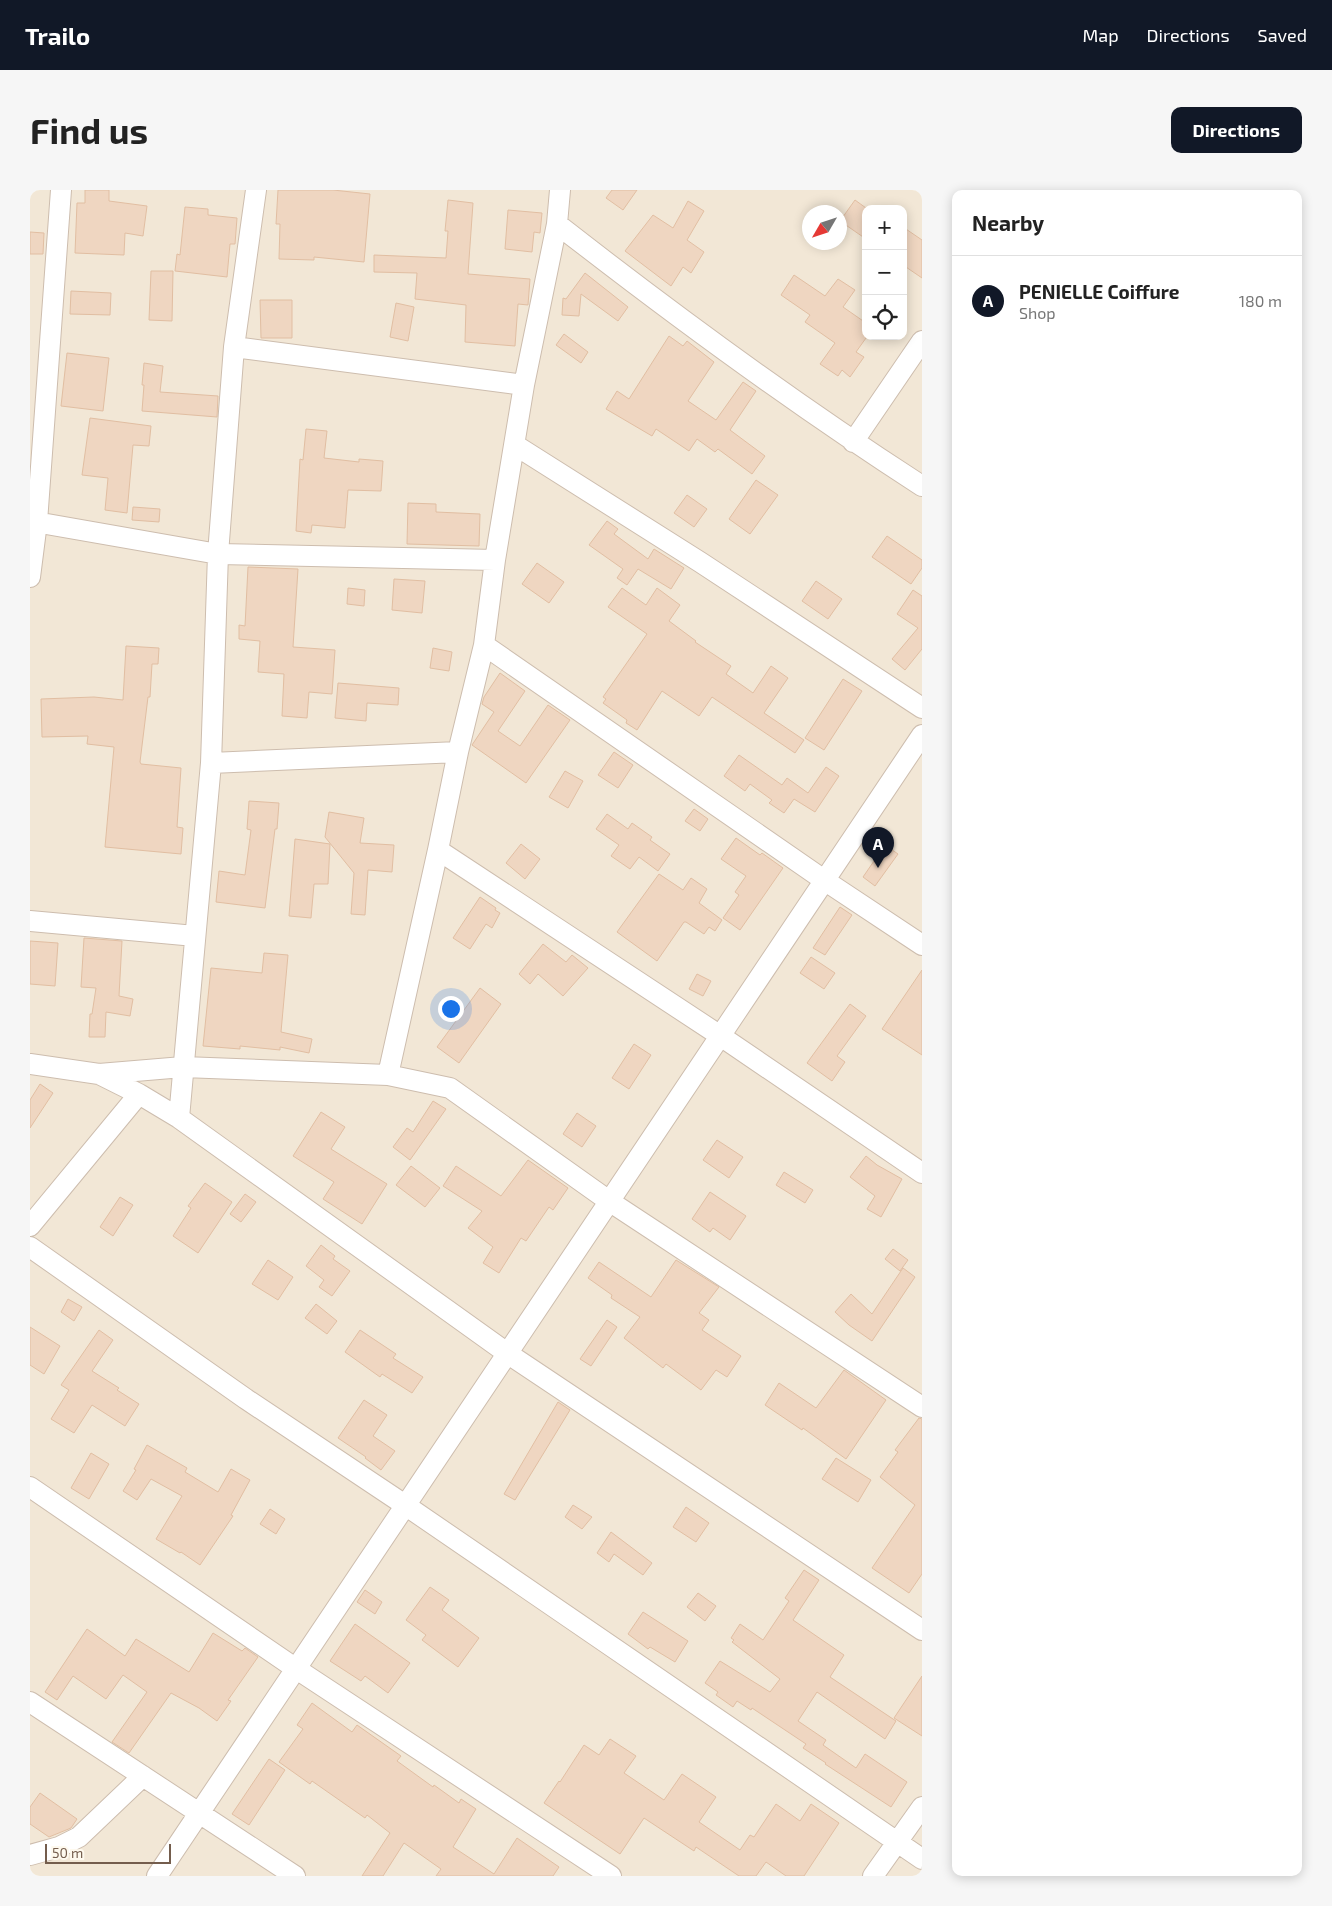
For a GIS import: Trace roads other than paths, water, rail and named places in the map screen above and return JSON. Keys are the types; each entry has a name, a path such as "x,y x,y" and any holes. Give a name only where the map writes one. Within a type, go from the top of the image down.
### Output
{"street":[{"path":"30,578 61,190"},
{"path":"179,1118 211,762 218,554 234,347 256,190"},
{"path":"388,1075 458,752 484,645 495,560 524,385 557,224 560,190"},
{"path":"557,224 649,296 853,442 922,486"},
{"path":"853,442 922,341"},
{"path":"234,347 524,385"},
{"path":"515,445 700,562 922,708"},
{"path":"33,522 218,554 495,560"},
{"path":"484,645 824,880 922,945"},
{"path":"156,1876 200,1814 295,1668 922,735"},
{"path":"211,762 458,752"},
{"path":"438,850 719,1035 922,1173"},
{"path":"30,921 195,936"},
{"path":"30,1064 99,1074 184,1067 388,1075 450,1088 609,1201 922,1407"},
{"path":"99,1074 139,1094 179,1118 506,1353 922,1630"},
{"path":"30,1226 139,1094"},
{"path":"30,1247 246,1399 405,1505 922,1859"},
{"path":"30,1487 295,1668 611,1876"},
{"path":"30,1702 296,1876"},
{"path":"30,1855 59,1847 79,1837 143,1776"},
{"path":"872,1876 922,1807"}],"place":[{"name":"PENIELLE Coiffure","path":"878,868"}]}
